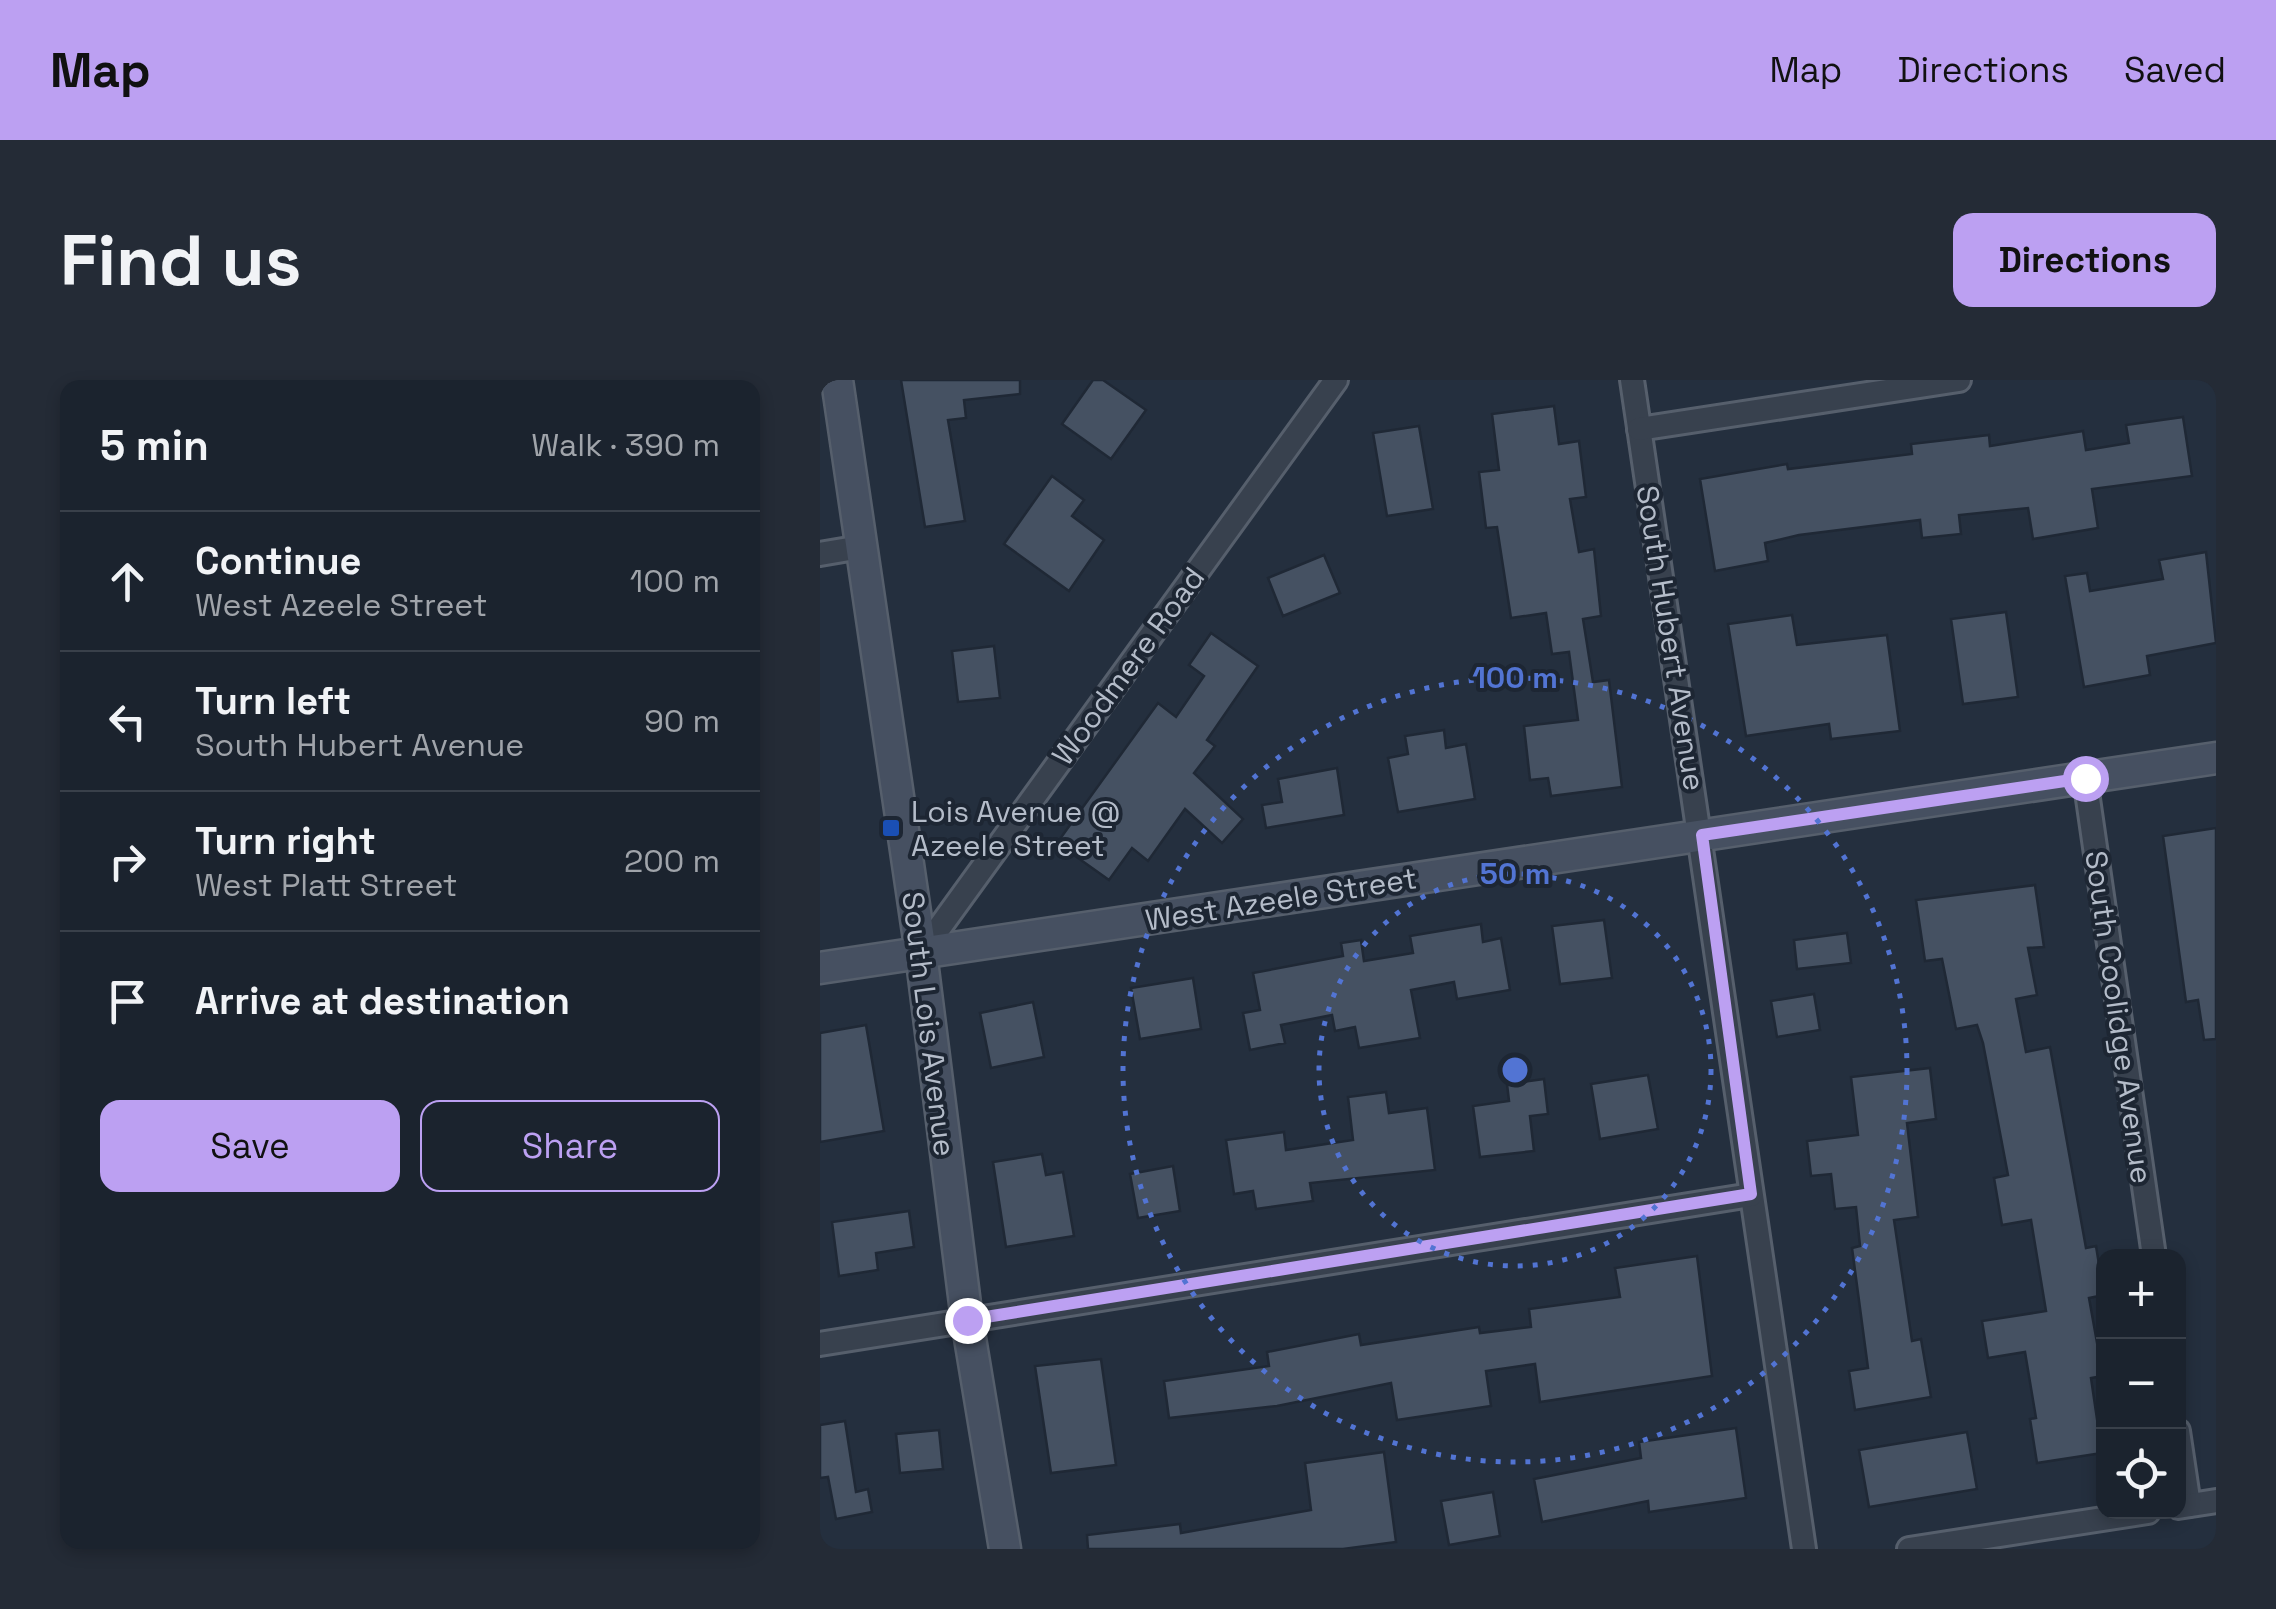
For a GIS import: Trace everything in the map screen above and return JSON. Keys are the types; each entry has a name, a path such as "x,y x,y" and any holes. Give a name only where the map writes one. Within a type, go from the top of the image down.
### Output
{"street":[{"name":"South Lois Avenue","path":"837,380 921,953 967,1320 1005,1549"},
{"name":"Woodmere Road","path":"921,953 1336,380"},
{"name":"South Hubert Avenue","path":"1632,380 1702,835 1804,1549"},
{"path":"1639,429 1959,380"},
{"path":"820,554 861,547"},
{"name":"West Azeele Street","path":"820,968 2216,758"},
{"name":"South Coolidge Avenue","path":"2085,778 2153,1249"},
{"path":"820,1344 1751,1194"},
{"path":"2186,1506 2216,1501"},
{"path":"1909,1549 2103,1519"}],"building":[{"path":"901,380 1020,380 1020,394 964,400 966,418 948,420 965,521 925,527"},
{"path":"1093,380 1103,380 1146,410 1111,459 1062,424"},
{"path":"1554,406 1559,444 1579,441 1586,497 1570,499 1579,552 1594,549 1601,616 1583,619 1593,682 1609,680 1622,787 1551,796 1548,778 1530,780 1524,726 1578,720 1569,652 1552,654 1546,613 1511,618 1497,527 1486,528 1479,472 1499,470 1492,414"},
{"path":"2183,417 2192,476 2092,489 2098,528 2033,539 2028,508 1959,515 1961,534 1922,538 1920,520 1799,535 1765,543 1768,561 1715,571 1700,479 1787,464 1788,469 1912,454 1911,444 1989,435 1990,446 2083,431 2086,450 2129,443 2126,425"},
{"path":"1419,426 1433,509 1387,516 1373,433"},
{"path":"1052,476 1084,500 1072,516 1104,540 1069,591 1004,544"},
{"path":"2206,552 2216,643 2147,656 2150,675 2084,687 2065,576 2087,573 2090,591 2163,579 2159,560"},
{"path":"1324,555 1340,593 1283,616 1268,578"},
{"path":"2006,612 2018,697 1963,704 1951,619"},
{"path":"1792,615 1797,645 1887,635 1900,731 1831,739 1829,724 1746,736 1728,624"},
{"path":"1211,633 1258,666 1207,740 1215,746 1194,773 1243,819 1222,843 1185,809 1148,861 1132,848 1109,880 1057,843 1158,703 1176,717 1204,676 1189,665"},
{"path":"994,646 1000,698 958,702 952,651"},
{"path":"1444,730 1446,748 1466,744 1475,799 1398,812 1388,758 1408,754 1405,736"},
{"path":"1337,768 1344,815 1266,828 1262,805 1282,802 1278,779"},
{"path":"2216,828 2216,1039 2204,1040 2198,1000 2186,1002 2163,836"},
{"path":"2035,885 2044,947 2028,948 2037,995 2016,999 2026,1052 2050,1047 2086,1248 2096,1246 2096,1297 2089,1298 2096,1337 2096,1377 2091,1378 2096,1454 2037,1463 2030,1419 2036,1418 2025,1352 1988,1358 1982,1321 2046,1311 2031,1220 2002,1225 1994,1178 2008,1175 1983,1043 1977,1025 1956,1029 1942,959 1925,961 1916,900"},
{"path":"1604,920 1612,978 1560,984 1552,926"},
{"path":"1481,924 1483,942 1501,938 1510,990 1457,999 1454,982 1411,990 1420,1038 1359,1048 1355,1027 1335,1031 1332,1015 1281,1025 1285,1043 1250,1050 1243,1013 1260,1010 1253,973 1343,956 1341,943 1361,940 1364,961 1413,953 1410,936"},
{"path":"1847,933 1851,963 1797,969 1794,940"},
{"path":"1193,978 1201,1029 1140,1039 1131,988"},
{"path":"1814,994 1820,1030 1777,1037 1771,1001"},
{"path":"1033,1002 1044,1057 991,1068 980,1013"},
{"path":"866,1025 884,1131 820,1142 820,1033"},
{"path":"1930,1068 1936,1119 1907,1123 1918,1217 1894,1220 1912,1341 1921,1339 1931,1397 1855,1410 1849,1371 1868,1368 1852,1248 1860,1246 1856,1207 1835,1209 1831,1174 1811,1176 1807,1141 1858,1135 1851,1077"},
{"path":"1648,1075 1658,1129 1600,1139 1591,1084"},
{"path":"1544,1079 1548,1114 1530,1116 1534,1151 1480,1157 1473,1106 1509,1101 1507,1084"},
{"path":"1386,1092 1389,1113 1427,1108 1435,1170 1310,1183 1313,1201 1256,1209 1253,1191 1234,1194 1226,1140 1284,1132 1286,1150 1353,1140 1348,1097"},
{"path":"1042,1154 1046,1175 1063,1172 1074,1236 1006,1247 993,1162"},
{"path":"1173,1166 1180,1211 1138,1218 1130,1174"},
{"path":"909,1211 914,1247 876,1253 878,1270 839,1276 832,1222"},
{"path":"1697,1256 1712,1376 1540,1402 1535,1364 1486,1371 1491,1406 1397,1420 1391,1383 1277,1406 1169,1418 1164,1381 1269,1366 1267,1352 1359,1334 1361,1345 1479,1327 1480,1333 1531,1327 1529,1309 1620,1297 1615,1268"},
{"path":"1101,1359 1116,1465 1051,1473 1035,1366"},
{"path":"845,1421 856,1492 868,1489 872,1512 836,1519 828,1477 820,1478 820,1425"},
{"path":"1736,1428 1746,1498 1649,1512 1648,1501 1542,1522 1534,1479 1641,1458 1639,1442"},
{"path":"939,1430 943,1469 900,1473 896,1434"},
{"path":"1967,1432 1977,1489 1869,1507 1859,1450"},
{"path":"1384,1452 1396,1542 1343,1549 1088,1549 1087,1535 1180,1524 1181,1533 1311,1510 1305,1463"},
{"path":"1493,1492 1500,1536 1449,1545 1441,1501"}],"place":[{"name":"Lois Avenue @ Azeele Street","path":"891,828"}],"route":[{"path":"967,1320 1751,1194 1702,835 2085,778"}]}
